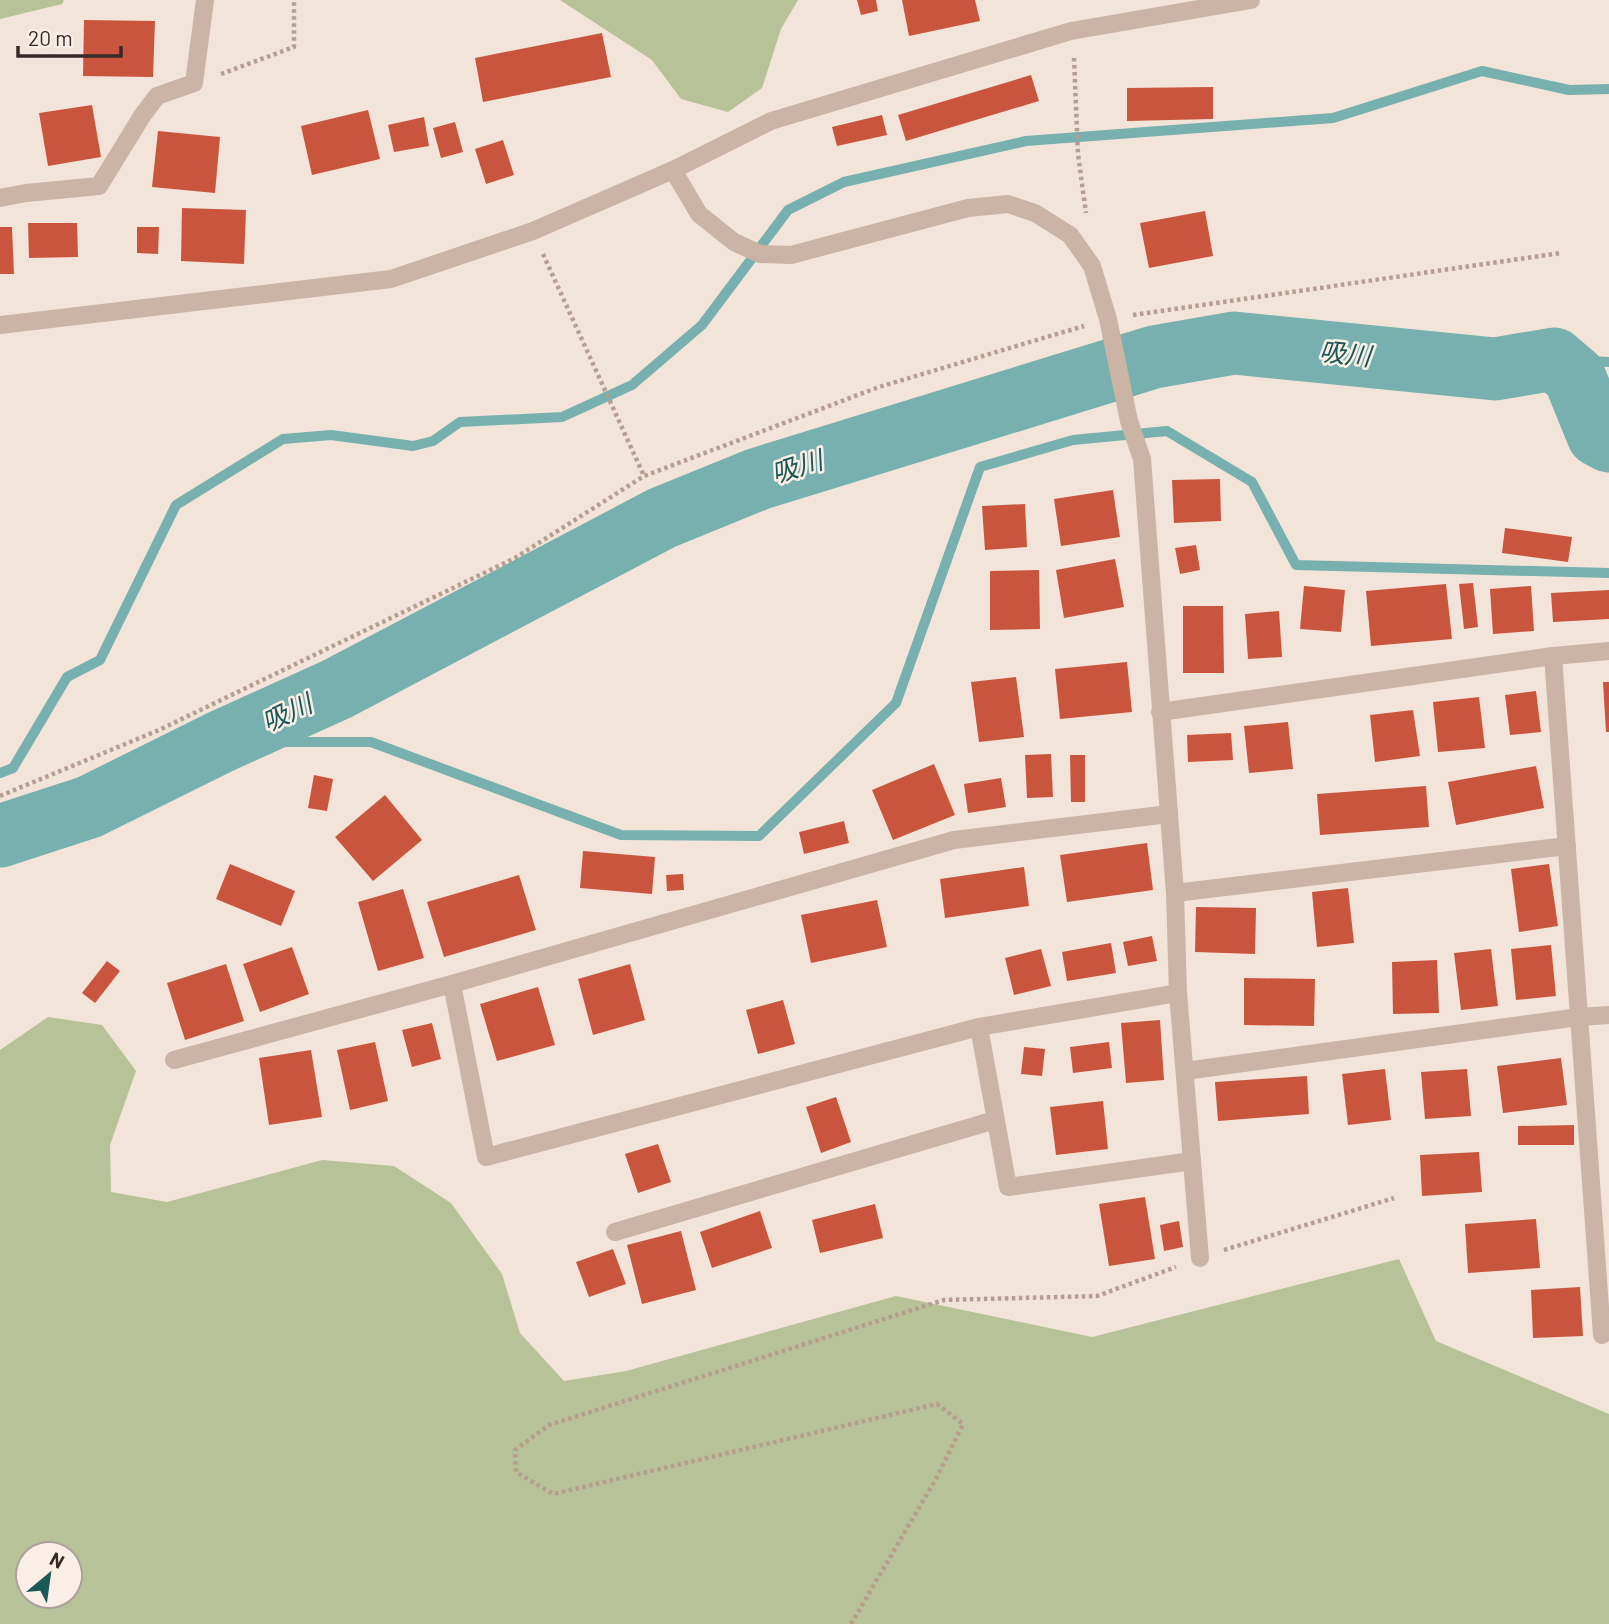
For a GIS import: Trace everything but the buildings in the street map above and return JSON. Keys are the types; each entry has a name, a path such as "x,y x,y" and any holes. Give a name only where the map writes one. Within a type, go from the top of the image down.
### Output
{"street":[{"path":"0,198 99,186 142,116 158,96 194,83 205,0"},
{"path":"0,325 391,279 533,231 673,170 771,121 1071,31 1251,0"},
{"path":"673,170 699,214 734,242 760,254 790,256 968,208 1008,204 1035,213 1070,235 1092,266 1108,318 1129,421 1142,459 1175,893 1178,993 1200,1258"},
{"path":"1160,712 1553,656 1609,651"},
{"path":"1553,656 1602,1335"},
{"path":"174,1060 452,984 954,840 1169,814"},
{"path":"1175,893 1567,846"},
{"path":"452,984 486,1157 979,1027 1178,993"},
{"path":"1185,1071 1579,1017 1609,1016"},
{"path":"979,1027 1008,1187 1192,1161"},
{"path":"615,1232 995,1120"}],"path":[{"path":"194,83 294,47 294,0"},
{"path":"1076,81 1078,154"},
{"path":"533,231 644,476"},
{"path":"0,796 159,730 515,558 644,476 879,387 1108,318 1561,253"},
{"path":"851,1624 937,1477 963,1424 937,1404 554,1494 516,1472 515,1450 549,1425 944,1300 1097,1296 1200,1258 1394,1198"}],"green space":[{"path":"0,0 64,0 62,4 0,19"},
{"path":"560,0 798,0 781,29 762,88 728,112 681,99 652,60"},
{"path":"48,1017 102,1025 136,1071 110,1145 111,1192 167,1202 322,1160 394,1166 451,1203 502,1274 520,1333 564,1381 626,1371 896,1296 1092,1337 1399,1259 1436,1341 1609,1414 1609,1624 0,1624 0,1050"}],"waterway":[{"path":"0,773 13,768 67,677 100,660 176,505 283,439 331,435 413,446 433,441 460,422 562,417 632,385 702,325 788,210 844,182 1026,141 1333,118 1482,71 1569,90 1609,89"},
{"name":"吸川","path":"0,836 89,807 220,742 337,689 662,518 758,479 1154,357 1234,343 1495,369 1554,359 1574,376 1598,435 1609,441"},
{"path":"1554,359 1609,362"},
{"path":"220,742 371,742 621,835 759,836 896,703 980,467 1073,440 1167,431 1252,482 1296,565 1609,573"}]}
